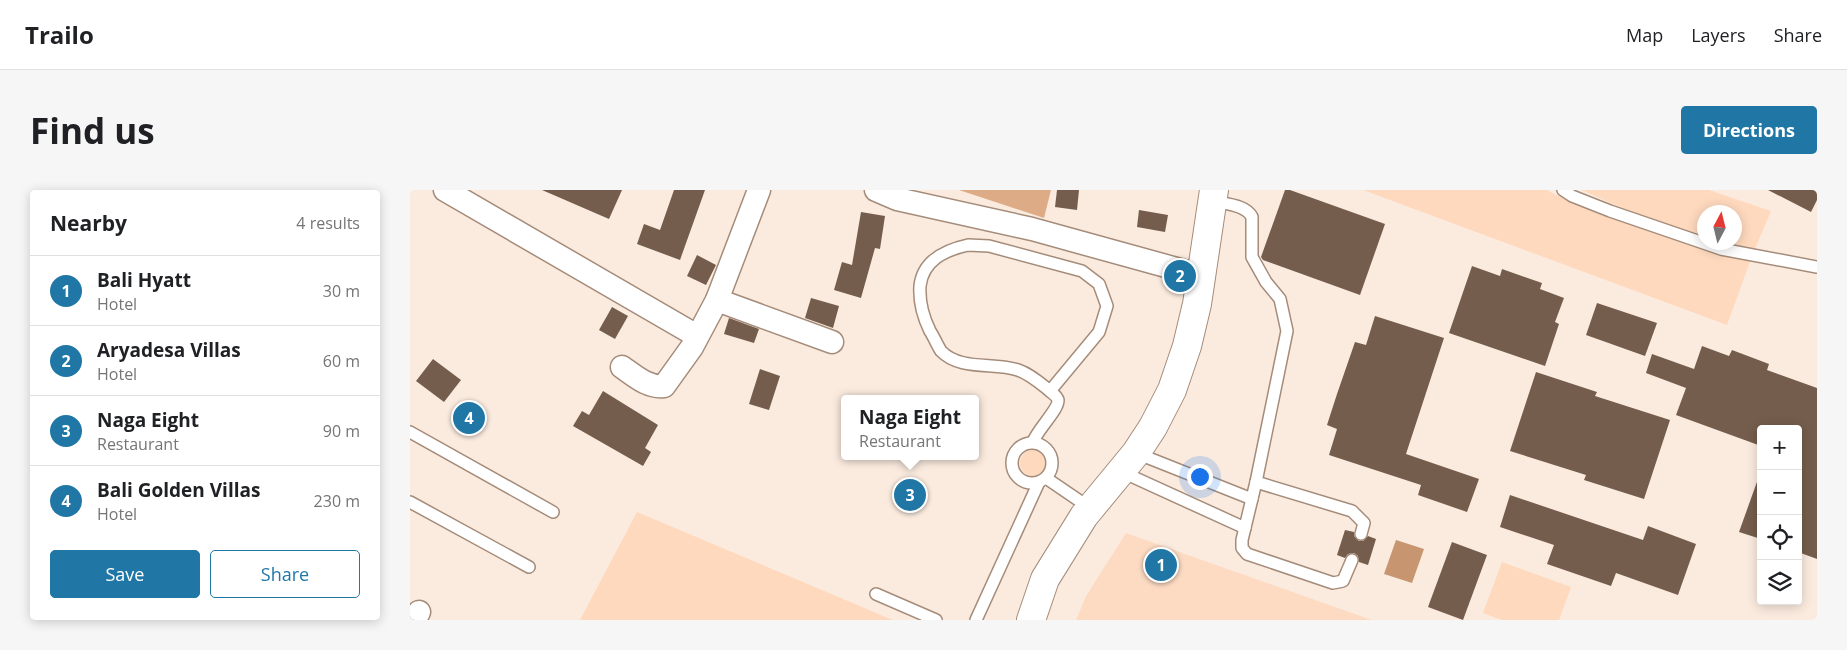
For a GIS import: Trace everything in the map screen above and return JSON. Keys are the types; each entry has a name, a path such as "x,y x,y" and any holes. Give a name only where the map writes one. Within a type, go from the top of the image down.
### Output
{"street":[{"path":"445,190 697,336"},
{"path":"622,367 646,383 657,387 664,386 697,336 717,300 760,190"},
{"path":"876,190 897,199 1032,229 1202,276"},
{"path":"1031,620 1045,579 1090,508 1128,462 1153,427 1172,390 1187,346 1202,276 1214,196"},
{"path":"717,300 832,342"}],"lane":[{"path":"1563,190 1572,196 1610,211 1721,248 1817,267"},
{"path":"1214,196 1250,212 1252,217 1252,257 1266,282 1280,299 1287,331 1242,540 1242,548 1247,554 1334,583 1343,581 1352,560"},
{"path":"1033,442 1036,434 1057,408 1058,402 1056,397 1027,373 1003,367 962,363 949,358 940,350 924,320 919,297 921,279 931,262 948,249 968,245 988,246 1082,271 1100,284 1107,306 1099,332 1050,391"},
{"path":"410,432 553,512"},
{"path":"976,620 1043,480 1051,471 1053,464 1052,456 1041,444 1033,442 1018,448 1012,462 1013,470 1017,477 1024,482 1032,483 1043,480 1090,508"},
{"path":"1128,462 1252,499"},
{"path":"1128,462 1245,528"},
{"path":"1256,482 1352,511 1364,523 1360,534"},
{"path":"410,502 529,567"},
{"path":"876,594 936,620"}],"shaded area":[{"path":"959,190 1051,190 1044,218"},
{"path":"1363,190 1547,190 1579,206 1697,245 1697,250 1715,250 1751,259 1727,325"},
{"path":"1582,190 1709,190 1771,211 1755,249 1742,246 1742,205 1697,205 1697,235 1612,204"},
{"path":"1033,450 1042,454 1046,463 1042,472 1033,476 1024,472 1020,463 1024,454"},
{"path":"637,512 893,620 580,620"},
{"path":"1126,533 1372,620 1076,620 1086,596"},
{"path":"1396,540 1424,549 1412,583 1384,574"},
{"path":"1502,562 1571,587 1559,620 1502,620 1483,613"}],"building":[{"path":"542,190 622,190 609,219"},
{"path":"674,190 705,190 680,260 637,244 644,224 660,230"},
{"path":"1057,190 1079,190 1077,210 1055,207"},
{"path":"1285,190 1290,190 1385,224 1360,295 1263,260 1261,257"},
{"path":"1768,190 1817,190 1817,200 1811,212"},
{"path":"1139,210 1168,215 1165,232 1137,227"},
{"path":"861,212 885,216 880,249 875,248 861,298 834,290 842,262 852,265"},
{"path":"697,255 716,265 706,285 687,276"},
{"path":"1472,266 1500,276 1502,269 1542,283 1540,289 1564,298 1555,322 1559,324 1545,366 1449,333"},
{"path":"811,298 839,306 833,328 805,318"},
{"path":"1597,303 1657,323 1645,356 1586,335"},
{"path":"612,307 628,316 615,339 599,330"},
{"path":"1375,316 1444,338 1406,454 1479,479 1467,512 1418,495 1421,485 1329,455 1337,429 1327,425 1337,394 1355,342 1366,345"},
{"path":"729,318 759,329 754,343 724,334"},
{"path":"1702,346 1729,356 1732,350 1769,364 1767,370 1817,388 1817,559 1802,553 1802,425 1757,425 1757,445 1676,415 1686,388 1646,373 1652,354 1694,369"},
{"path":"433,359 461,380 444,402 416,381"},
{"path":"760,369 780,376 769,410 749,404"},
{"path":"1536,372 1597,392 1595,396 1670,420 1644,499 1584,480 1586,475 1510,451"},
{"path":"603,391 658,425 645,448 651,452 643,466 573,426 582,411 589,415"},
{"path":"1757,482 1757,538 1739,532"},
{"path":"1510,495 1643,540 1648,526 1696,544 1678,595 1616,573 1611,586 1547,564 1554,545 1500,527"},
{"path":"1345,530 1354,532 1354,536 1359,541 1363,541 1368,536 1376,539 1368,565 1359,562 1358,556 1354,553 1348,554 1345,558 1337,555"},
{"path":"1452,542 1487,555 1463,620 1428,607"}],"place":[{"name":"Aryadesa Villas","path":"1180,276"},
{"name":"Bali Golden Villas","path":"469,418"},
{"name":"Naga Eight","path":"910,495"},
{"name":"Bali Hyatt","path":"1161,565"}]}
